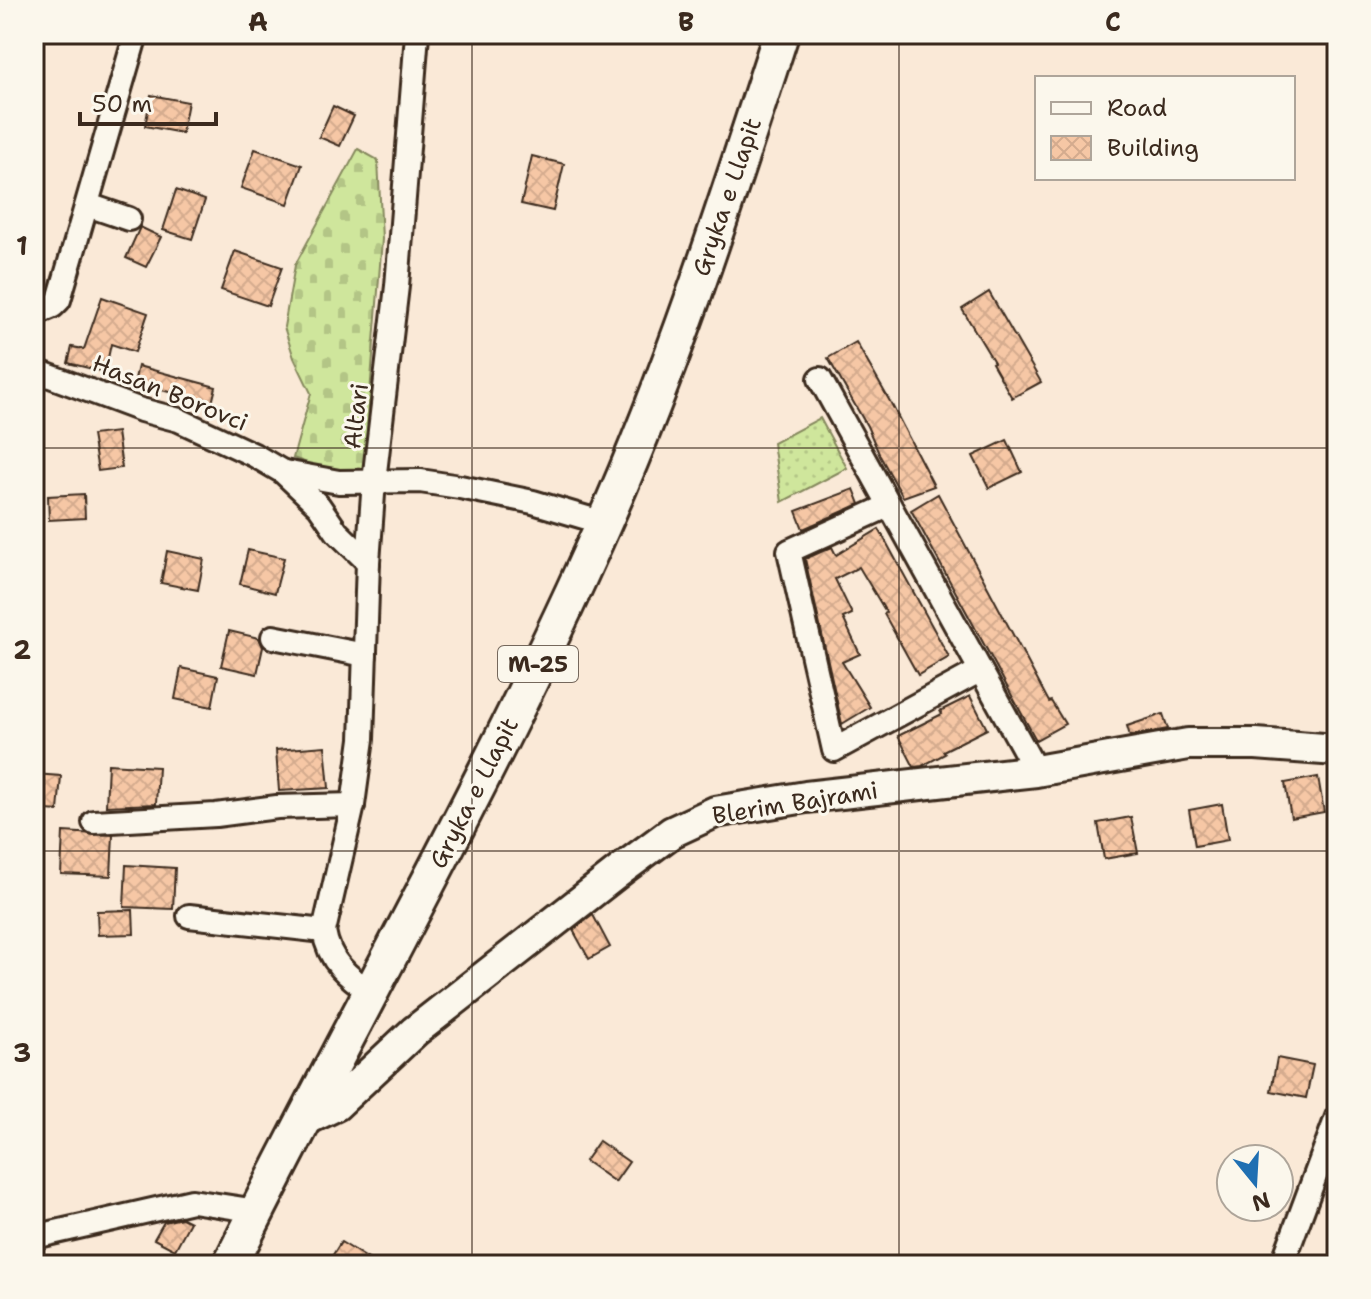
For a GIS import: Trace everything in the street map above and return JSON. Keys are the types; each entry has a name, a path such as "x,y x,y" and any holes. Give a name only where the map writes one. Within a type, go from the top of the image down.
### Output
{"main road":[{"name":"Gryka e Llapit","path":"230,1265 500,742 604,523 674,351 781,34"}],"street":[{"path":"34,314 59,300 136,34"},
{"name":"Altari","path":"324,931 353,805 364,711 368,562 374,481 397,286 417,34"},
{"path":"88,205 129,219"},
{"name":"Hasan Borovci","path":"34,370 214,434 283,472 319,506 337,532 368,562"},
{"path":"820,379 1036,771"},
{"name":"Hasan Borovci","path":"283,472 339,482 420,481 460,487 533,502 604,523"},
{"path":"888,506 789,551 834,750 979,671"},
{"path":"273,637 365,655"},
{"name":"Blerim Bajrami","path":"305,1120 336,1105 415,1031 480,978 672,832 715,812 742,806 1036,771 1188,744 1256,744 1337,750"},
{"path":"94,822 216,815 277,807 353,805"},
{"path":"189,916 324,931 327,946 337,966 372,993"},
{"path":"1282,1265 1337,1117"},
{"path":"34,1237 192,1201 257,1211"}],"green space":[{"path":"358,149 378,160 382,239 364,471 330,471 293,458 311,393 294,358 284,327 295,265"},
{"path":"820,418 847,468 782,502 773,443"}],"building":[{"path":"151,95 188,102 182,133 145,126"},
{"path":"333,106 354,116 340,146 319,137"},
{"path":"255,149 302,165 288,204 241,188"},
{"path":"532,156 564,164 553,211 521,204"},
{"path":"176,190 205,200 192,239 163,230"},
{"path":"140,227 161,237 146,267 126,258"},
{"path":"235,251 282,267 268,306 221,290"},
{"path":"989,292 1041,382 1012,398 962,309"},
{"path":"102,297 148,313 135,352 111,344 105,372 68,363 72,347 84,349"},
{"path":"856,342 934,486 903,497 880,456 867,426 828,358"},
{"path":"138,366 216,387 212,403 134,383"},
{"path":"117,432 122,468 98,471 92,435"},
{"path":"1007,440 1022,472 989,488 973,456"},
{"path":"854,489 860,504 803,529 796,511"},
{"path":"84,494 85,518 49,520 48,496"},
{"path":"938,494 1049,702 1065,724 1036,740 911,510"},
{"path":"879,529 949,657 918,675 859,567 835,579 852,614 843,618 860,654 842,662 870,707 842,724 805,559 832,547 836,555"},
{"path":"248,550 284,558 275,593 240,584"},
{"path":"167,551 204,559 198,590 161,583"},
{"path":"229,631 259,638 263,647 257,674 221,666"},
{"path":"181,668 218,676 212,707 175,699"},
{"path":"970,696 987,729 943,751 945,754 922,766 914,767 898,736"},
{"path":"1163,714 1168,729 1130,736 1127,726"},
{"path":"325,746 329,788 279,791 276,750"},
{"path":"108,764 158,767 156,804 106,806"},
{"path":"34,774 61,776 58,811 34,809"},
{"path":"1318,777 1324,812 1291,818 1285,783"},
{"path":"1222,804 1228,840 1195,846 1189,810"},
{"path":"1131,817 1138,853 1104,859 1098,823"},
{"path":"63,832 113,835 111,876 61,874"},
{"path":"126,865 175,868 173,909 124,907"},
{"path":"133,910 134,934 98,935 97,911"},
{"path":"593,915 610,947 589,959 573,930"},
{"path":"1277,1058 1313,1065 1306,1098 1271,1091"},
{"path":"599,1141 629,1162 615,1182 585,1161"},
{"path":"182,1218 190,1222 175,1250 154,1239 164,1222"},
{"path":"341,1242 378,1265 343,1265 331,1258"}]}
